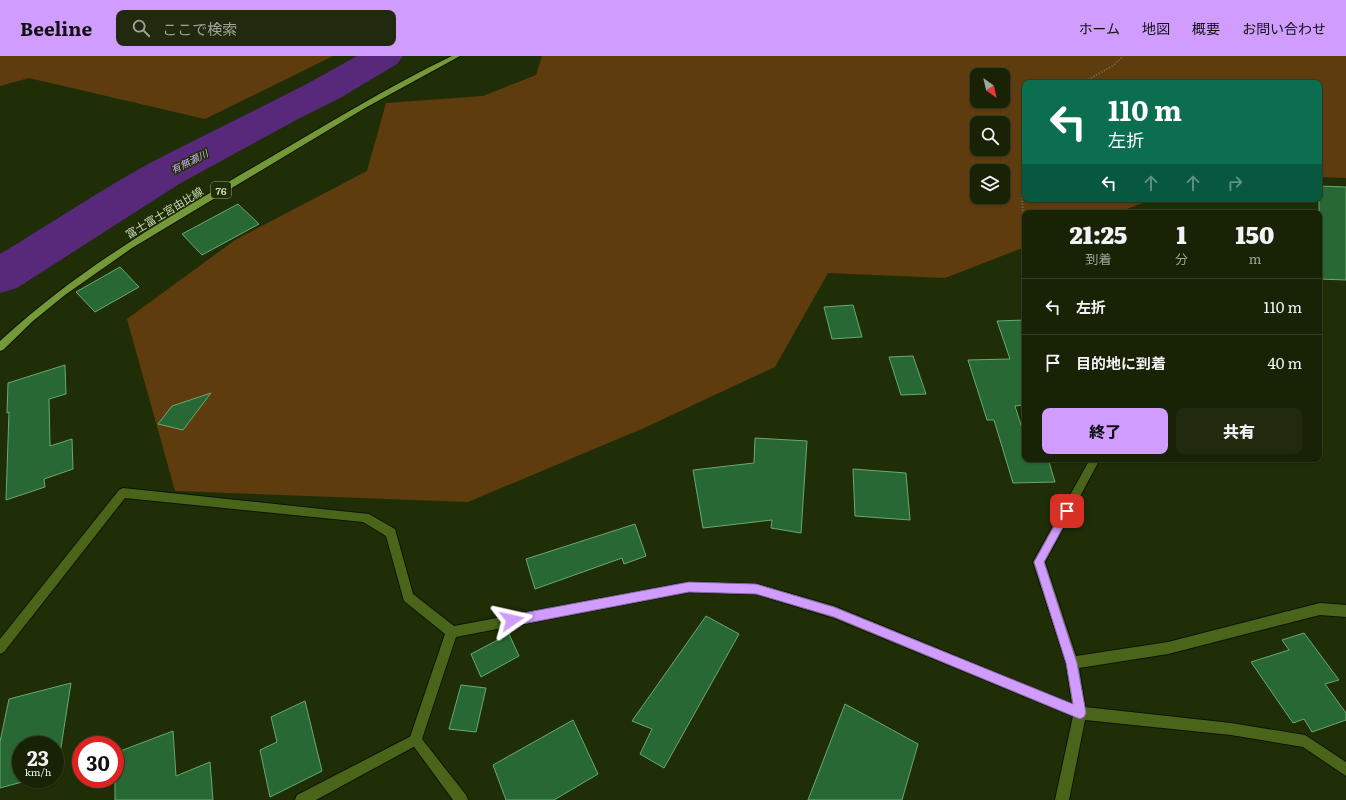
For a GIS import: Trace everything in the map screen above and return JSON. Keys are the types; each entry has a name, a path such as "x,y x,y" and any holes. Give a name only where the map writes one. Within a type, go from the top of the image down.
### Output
{"main road":[{"name":"富士富士宮由比線","path":"1,344 42,307 78,280 143,236 387,93 457,56"}],"street":[{"path":"1062,800 1080,713 1072,663 1039,562 1093,462"},
{"path":"0,648 123,493 365,517 391,534 408,597 452,632 689,587 756,589 834,612 1080,713 1231,729 1305,741 1346,770"},
{"path":"1072,663 1168,648 1320,609 1346,612"},
{"path":"302,800 415,740 452,632"},
{"path":"415,740 461,800"}],"path":[{"path":"1088,80 1114,65 1123,56"}],"shaded area":[{"path":"0,56 333,56 205,119 29,78 0,86"},
{"path":"542,56 1346,56 1346,178 1322,177 1322,80 1022,80 1022,202 1145,202 1124,210 1022,210 1022,248 945,278 828,273 775,367 644,428 468,502 175,491 127,319 235,240 367,171 386,103 483,96 536,75"}],"building":[{"path":"1322,186 1346,187 1346,280 1322,279 1322,210 1319,210 1319,202 1322,202"},
{"path":"238,204 259,224 202,255 182,234"},
{"path":"120,267 139,287 95,312 76,292"},
{"path":"853,305 862,337 832,339 824,307"},
{"path":"1022,320 1022,405 1015,406 1022,428 1022,462 1049,462 1055,482 1013,483 994,420 987,420 968,360 1010,359 997,321"},
{"path":"913,356 926,394 901,395 889,357"},
{"path":"65,365 66,394 49,399 50,446 72,439 73,469 44,479 45,487 6,500 9,412 7,413 8,383"},
{"path":"211,393 183,430 158,424 172,406"},
{"path":"755,438 807,441 801,533 771,528 772,520 703,528 693,470 754,463"},
{"path":"853,469 906,473 910,520 855,516"},
{"path":"635,524 646,556 624,564 622,558 535,589 526,559"},
{"path":"706,616 739,634 664,768 640,754 652,729 632,721"},
{"path":"1304,633 1339,680 1325,684 1346,713 1346,720 1312,732 1304,719 1293,723 1251,662 1289,650 1282,640"},
{"path":"509,634 519,656 481,677 471,654"},
{"path":"71,683 63,736 12,736 12,785 0,788 0,742 9,699"},
{"path":"461,685 486,688 476,732 449,729"},
{"path":"305,701 322,771 270,797 260,750 277,742 271,717"},
{"path":"845,704 918,744 902,800 808,800"},
{"path":"573,720 598,774 554,800 506,800 493,765"},
{"path":"173,731 176,776 210,762 213,800 115,800 115,788 124,788 124,750"}],"waterway":[{"name":"有無瀬川","path":"0,276 164,174 284,110 326,90 384,56"}],"route":[{"path":"512,620 689,587 756,589 834,612 1080,713 1072,663 1039,562 1067,511"}]}
